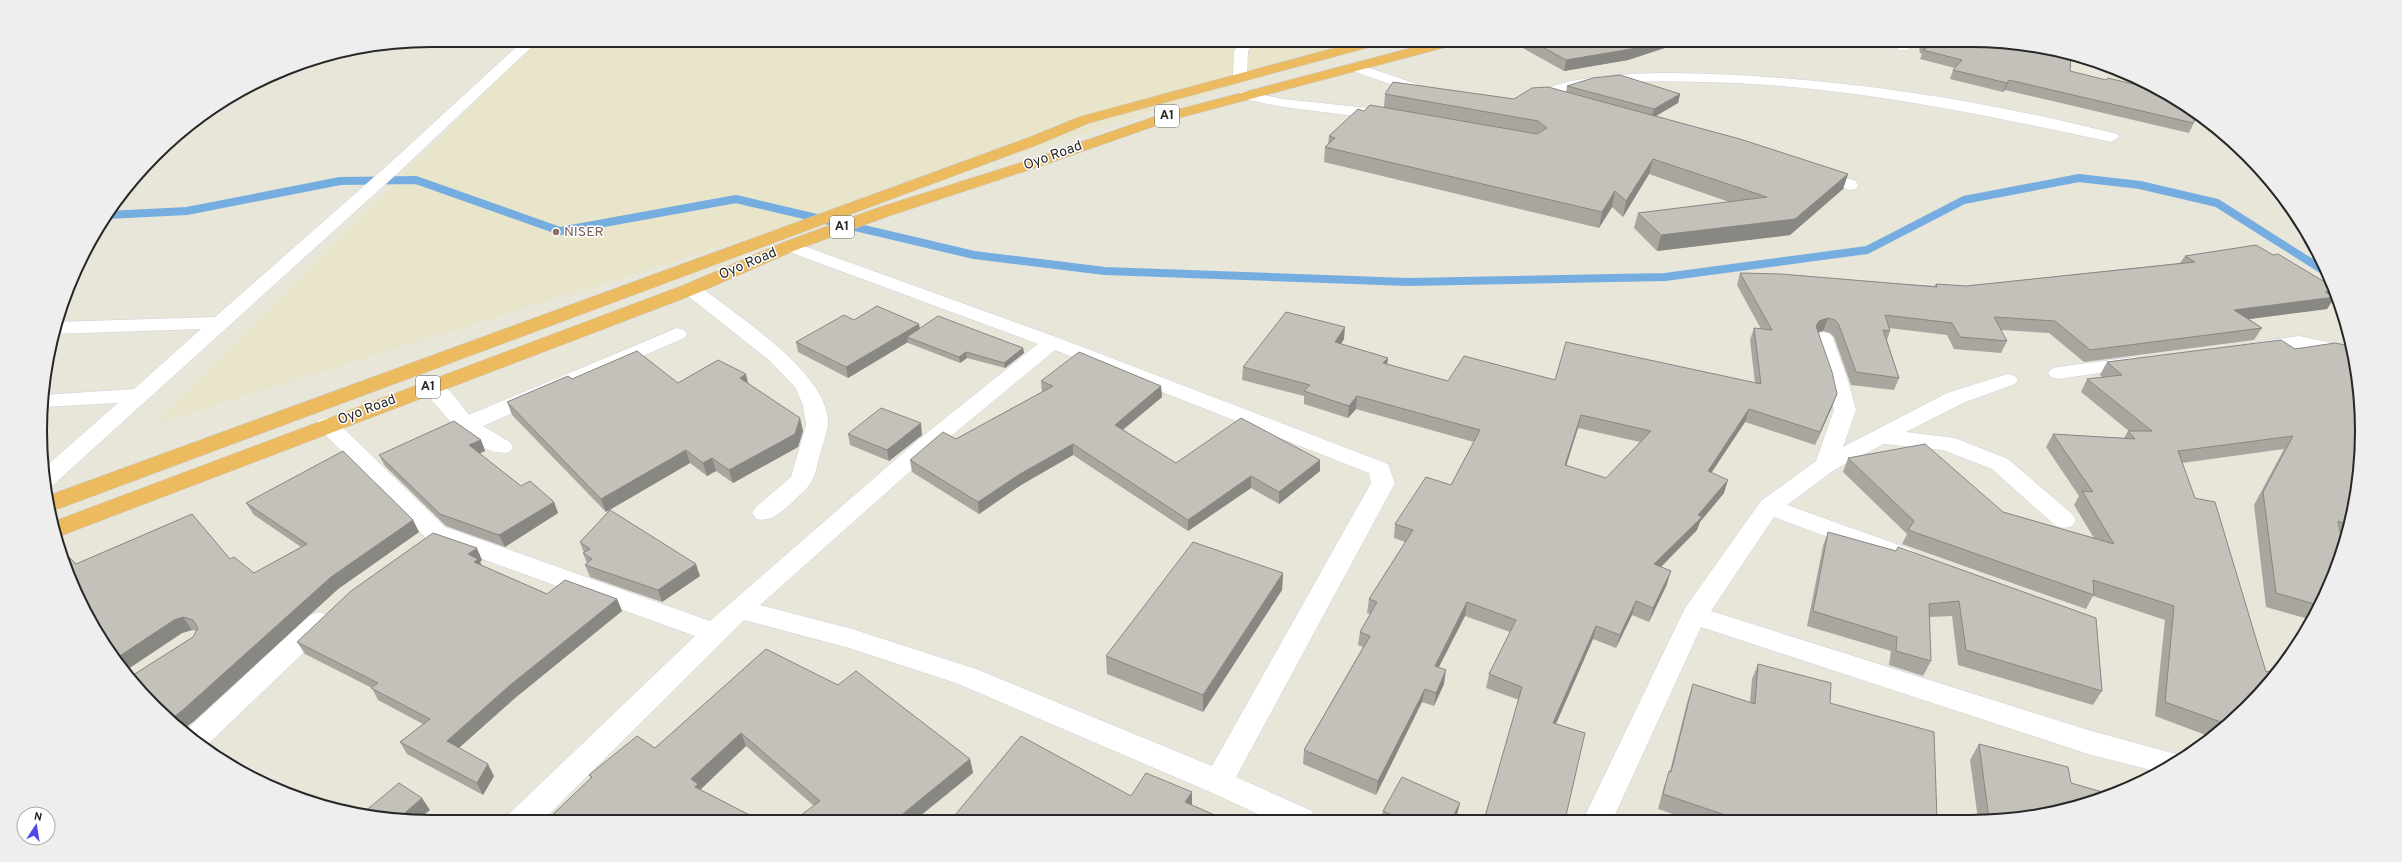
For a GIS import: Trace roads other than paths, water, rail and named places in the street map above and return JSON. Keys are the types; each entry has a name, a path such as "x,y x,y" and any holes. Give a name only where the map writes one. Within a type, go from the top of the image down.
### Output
{"highway":[{"name":"Oyo Road","path":"59,528 326,425 690,289 795,239 839,212 1036,140 1084,120 1240,76 1353,47"},
{"name":"Oyo Road","path":"53,502 795,239 1032,164 1163,118 1245,95 1431,47"}],"street":[{"path":"50,476 221,323 524,47"},
{"path":"1240,76 1241,51 1244,47"},
{"path":"1355,67 1423,92 1437,94"},
{"path":"1530,97 1546,96 1568,86 1609,78 1722,77 1847,89 1995,112 2111,137"},
{"path":"1245,95 1283,103 1400,117"},
{"path":"1546,96 1568,103"},
{"path":"1800,168 1850,185"},
{"path":"795,239 1052,342 1380,469 1383,483 1218,782"},
{"path":"690,289 776,356 804,384 814,405 817,425 802,478 797,485 764,513"},
{"path":"61,328 221,323"},
{"path":"466,425 677,334"},
{"path":"1823,338 1839,384 1845,410 1826,465"},
{"path":"528,815 739,609 926,445 1052,342"},
{"path":"2237,350 2299,342 2335,348 2347,352"},
{"path":"2058,373 2152,361"},
{"path":"1600,815 1694,615 1769,507 1826,465 1955,398 2008,380"},
{"path":"432,386 466,425 502,447"},
{"path":"48,401 140,395"},
{"path":"326,425 428,539 714,632"},
{"path":"1881,437 1947,443 2000,464 2064,520"},
{"path":"1769,507 1928,564"},
{"path":"198,736 337,606"},
{"path":"739,609 852,639 966,676 1218,782 1290,815"},
{"path":"1694,615 2088,742 2167,762"}],"waterway":[{"path":"114,215 187,211 340,181 416,180 560,231 736,199 974,255 1105,271 1408,282 1665,277 1867,250 1964,200 2079,178 2140,185 2217,203 2318,267"}],"place":[{"name":"NISER","path":"556,232"}]}
